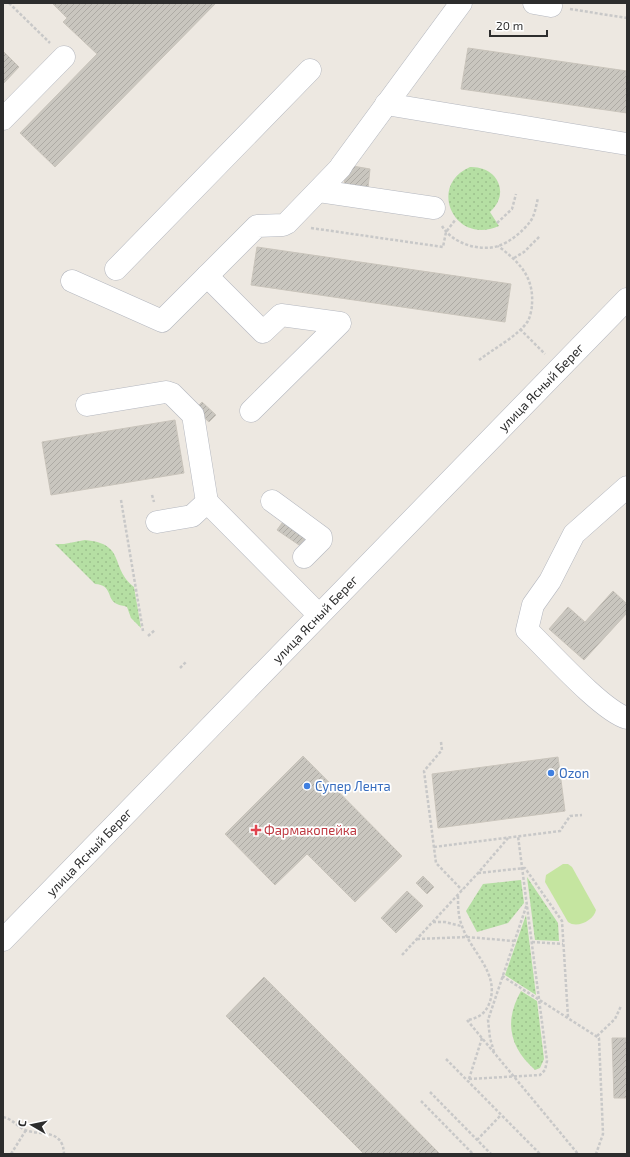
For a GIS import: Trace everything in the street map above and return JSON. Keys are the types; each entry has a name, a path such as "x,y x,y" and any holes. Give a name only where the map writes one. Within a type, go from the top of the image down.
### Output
{"street":[{"path":"72,281 162,321 257,226 283,225 319,191 341,166 461,3"},
{"path":"3,119 64,57"},
{"path":"116,269 310,70"},
{"path":"386,104 627,144"},
{"path":"319,191 434,208"},
{"path":"207,276 263,332 281,315 340,323 251,412"},
{"name":"улица Ясный Берег","path":"3,940 627,299"},
{"path":"87,405 166,392 172,394 192,415 207,502 319,615"},
{"path":"627,487 574,534 550,581 534,606 527,630 599,700 627,718"},
{"path":"272,501 321,538 321,540 304,558"},
{"path":"157,522 192,516 207,502"}],"path":[{"path":"9,3 64,57"},
{"path":"542,4 627,18"},
{"path":"497,223 512,209 516,194"},
{"path":"434,208 446,232 458,241 472,246 498,246 510,240 530,221 538,198"},
{"path":"292,218 300,226 443,247 446,232 456,218"},
{"path":"514,258 524,252 540,236"},
{"path":"479,360 520,329 528,321 533,294 529,279 522,266 498,246"},
{"path":"520,329 560,368"},
{"path":"121,500 143,631"},
{"path":"148,636 155,630"},
{"path":"180,668 187,661"},
{"path":"441,742 442,750 424,771 436,863 462,890"},
{"path":"434,847 560,831 570,816 582,815"},
{"path":"468,1080 540,1075 545,1070 547,1061 518,836"},
{"path":"402,955 478,873 509,837"},
{"path":"478,873 522,868 527,870 562,921 568,1018"},
{"path":"458,895 458,912 462,926 467,938 488,972 492,988 488,1020 495,1054"},
{"path":"527,904 490,1006 481,1016 467,1020 578,1154"},
{"path":"432,922 445,922 462,926"},
{"path":"417,939 467,938 514,940"},
{"path":"532,942 563,944"},
{"path":"502,976 597,1036 600,1040 603,1134 596,1154"},
{"path":"597,1036 616,1019 621,1006"},
{"path":"468,1080 482,1037"},
{"path":"446,1059 540,1154"},
{"path":"430,1092 490,1154"},
{"path":"421,1101 473,1154"},
{"path":"477,1140 501,1115"},
{"path":"3,1117 12,1120 26,1130 50,1134 61,1143 64,1154"},
{"path":"11,1154 26,1130"}],"green space":[{"path":"470,167 487,171 494,176 498,182 500,197 490,212 499,226 483,230 469,228 459,221 452,211 448,199 450,187 457,176"},
{"path":"85,540 98,542 107,546 112,551 126,579 134,587 141,628 131,618 127,607 118,605 114,602 111,599 107,589 101,585 95,584 55,544"},
{"path":"563,864 568,864 572,867 596,910 595,914 589,920 580,924 572,924 568,922 545,882 546,875"},
{"path":"527,877 558,923 559,941 535,940"},
{"path":"521,880 524,903 508,923 477,932 466,911 483,884"},
{"path":"526,915 536,995 505,975"},
{"path":"521,991 537,1001 544,1059 540,1068 535,1070 519,1052 512,1033 512,1013"}],"building":[{"path":"52,3 216,3 55,167 20,133 97,54 63,22 67,18"},
{"path":"468,48 627,71 627,113 461,89"},
{"path":"3,51 19,67 3,84"},
{"path":"347,165 370,169 368,188 344,185"},
{"path":"257,247 511,284 505,322 251,285"},
{"path":"202,402 216,415 209,422 195,409"},
{"path":"175,420 184,473 51,495 42,442"},
{"path":"285,519 309,536 302,547 277,530"},
{"path":"613,591 627,604 627,613 584,660 549,629 568,607 585,622"},
{"path":"303,756 402,856 355,902 307,854 275,885 225,834"},
{"path":"558,757 565,811 438,828 432,774"},
{"path":"423,876 434,887 427,894 416,883"},
{"path":"407,891 423,906 396,933 381,918"},
{"path":"264,977 440,1154 364,1154 226,1016"},
{"path":"612,1038 627,1038 627,1098 614,1098"}],"place":[{"name":"Ozon","path":"551,773"},
{"name":"Супер Лента","path":"307,786"},
{"name":"Фармакопейка","path":"256,830"}]}
